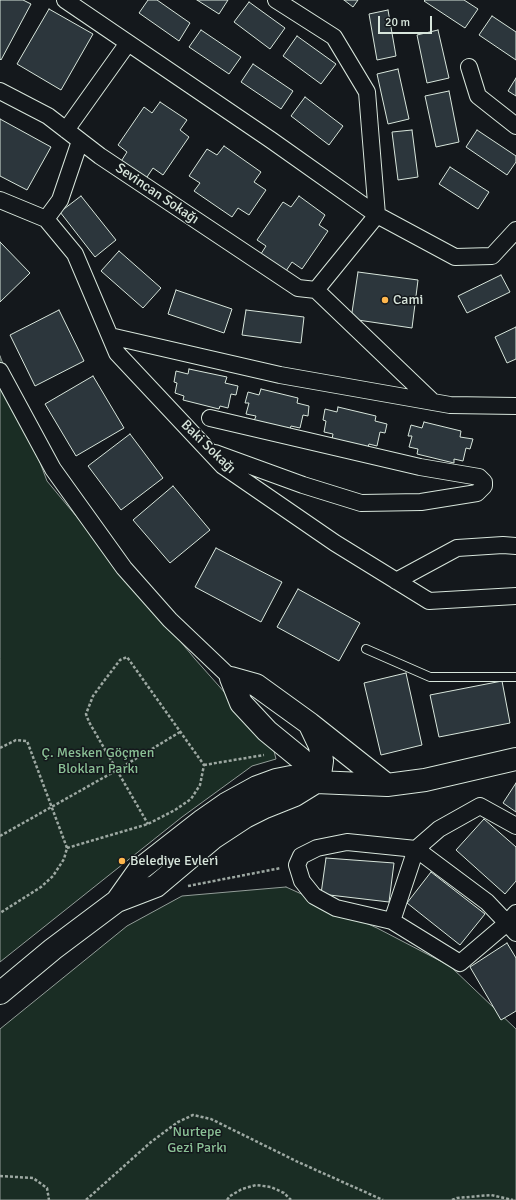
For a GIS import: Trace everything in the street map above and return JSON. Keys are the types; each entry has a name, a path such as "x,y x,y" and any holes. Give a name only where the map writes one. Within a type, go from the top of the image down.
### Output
{"street":[{"path":"65,0 271,140 377,215 455,257 492,256 516,230"},
{"path":"276,0 334,37 367,92 377,215 316,290 433,402"},
{"path":"66,130 128,43"},
{"path":"469,67 478,96 516,126"},
{"name":"Sevincan Sokağı","path":"0,91 48,116 100,156 298,288 316,290"},
{"path":"46,219 60,200 80,141"},
{"name":"Baki Sokağı","path":"0,200 46,219 75,254 117,353 223,466 335,543 428,601 516,596"},
{"path":"110,336 280,375 450,405 516,406"},
{"path":"0,371 53,470 124,568 170,620 231,678 241,703 267,731 300,758 310,769 316,782"},
{"path":"209,450 303,485 361,502 421,502 478,493 484,486 484,482 479,477 420,467 210,418"},
{"path":"396,581 457,548 503,545 516,546"},
{"path":"231,678 256,685 310,724 387,785"},
{"path":"0,993 53,949 117,901 156,886 213,838 245,817 265,807 296,795 316,782 320,775 322,761 320,746 310,724"},
{"path":"267,731 283,756 284,763 282,770 276,780"},
{"path":"117,901 138,870 203,820 226,804 257,787 276,780 291,777 316,782 387,785 425,780 516,759"},
{"path":"392,921 416,849 439,829 480,806 516,826"},
{"path":"347,842 416,849 513,923 460,963 392,921 336,908 314,896 302,881 297,865 301,856 317,848 347,842"}],"lane":[{"path":"366,649 430,677 516,677"}],"path":[{"path":"67,848 148,824 175,810 191,799 200,785 204,765 127,656 120,660 93,696 86,714 88,722 148,824"},
{"path":"0,836 117,770 180,732"},
{"path":"0,748 16,740 27,741 67,848 58,872 41,887 0,913"},
{"path":"204,765 261,755 283,756"},
{"path":"188,886 297,865"},
{"path":"86,1200 151,1142 178,1122 193,1115 211,1119 298,1162 383,1200"},
{"path":"0,1176 34,1178 47,1188 49,1200"},
{"path":"227,1200 230,1196 242,1188 256,1185 271,1187 284,1193 291,1200"},
{"path":"452,1200 491,1195 513,1200"}],"green space":[{"name":"Ç. Mesken Göçmen Blokları Parkı","path":"0,356 47,481 195,659 273,747 276,759 252,766 182,817 0,962"},
{"name":"Nurtepe Gezi Parkı","path":"286,887 377,928 450,966 516,1029 516,1200 0,1200 0,1029 127,926 182,896"}],"building":[{"path":"0,0 23,0 31,4 1,60 0,59"},
{"path":"148,0 157,0 190,23 179,41 139,13"},
{"path":"197,0 228,0 219,14"},
{"path":"344,0 358,0 353,7"},
{"path":"464,0 478,9 465,28 424,1"},
{"path":"249,2 285,28 270,49 234,22"},
{"path":"49,9 93,34 61,90 17,64"},
{"path":"388,10 396,56 377,60 369,14"},
{"path":"492,16 516,32 516,60 479,35"},
{"path":"201,30 241,57 229,74 189,47"},
{"path":"438,30 449,78 427,83 417,35"},
{"path":"297,36 336,64 321,84 283,56"},
{"path":"253,64 293,91 281,109 241,82"},
{"path":"398,69 409,119 388,124 377,74"},
{"path":"516,78 516,96 508,91"},
{"path":"449,91 459,142 436,147 425,96"},
{"path":"305,97 343,126 329,145 291,116"},
{"path":"160,102 187,120 180,130 189,137 163,175 153,168 145,180 120,163 127,152 118,145 144,107 152,113"},
{"path":"0,119 51,147 27,190 0,176"},
{"path":"412,130 418,177 398,180 392,132"},
{"path":"477,130 516,156 516,162 507,175 466,147"},
{"path":"224,146 261,172 254,182 266,190 249,215 238,208 232,217 194,191 200,183 189,176 207,149 217,155"},
{"path":"450,167 489,192 478,209 439,184"},
{"path":"81,196 116,240 95,257 60,212"},
{"path":"299,196 325,215 319,225 328,231 302,269 292,262 284,274 259,257 266,246 257,240 283,202 291,207"},
{"path":"0,242 30,273 0,302"},
{"path":"119,251 161,288 143,308 101,271"},
{"name":"Cami","path":"358,272 418,280 412,328 351,319"},
{"path":"501,275 510,292 467,313 458,296"},
{"path":"176,290 232,309 224,333 168,314"},
{"path":"59,310 84,361 35,386 10,335"},
{"path":"246,310 304,317 301,343 242,335"},
{"path":"516,327 516,359 507,363 495,337"},
{"path":"189,369 227,377 225,383 238,386 236,395 231,394 228,408 220,406 219,409 183,400 184,396 175,393 177,383 174,382 176,371 188,374"},
{"path":"93,376 124,428 76,456 45,404"},
{"path":"261,389 298,398 297,403 309,406 308,416 303,415 300,428 291,426 290,429 254,421 256,416 246,414 249,403 245,403 248,392 259,395"},
{"path":"338,407 376,416 375,421 387,424 385,433 380,432 377,446 369,444 368,447 332,439 333,434 324,432 326,421 323,420 325,409 337,412"},
{"path":"424,422 461,431 460,437 473,439 470,449 466,448 463,461 454,459 454,463 417,454 418,449 409,447 412,436 408,436 411,425 422,428"},
{"path":"130,434 163,478 121,510 88,466"},
{"path":"173,486 210,530 170,563 133,520"},
{"path":"216,548 282,582 261,622 195,587"},
{"path":"298,589 360,623 339,661 277,627"},
{"path":"406,673 422,745 381,755 364,683"},
{"path":"502,681 510,723 439,737 430,695"},
{"path":"516,783 516,812 503,803"},
{"path":"484,819 516,847 516,881 505,894 456,850"},
{"path":"326,858 394,863 389,902 321,894"},
{"path":"431,872 485,914 460,945 407,903"},
{"path":"507,943 516,958 516,1011 501,1020 470,967"}],"place":[{"name":"Cami","path":"385,300"},
{"name":"Belediye Evleri","path":"122,861"}]}
